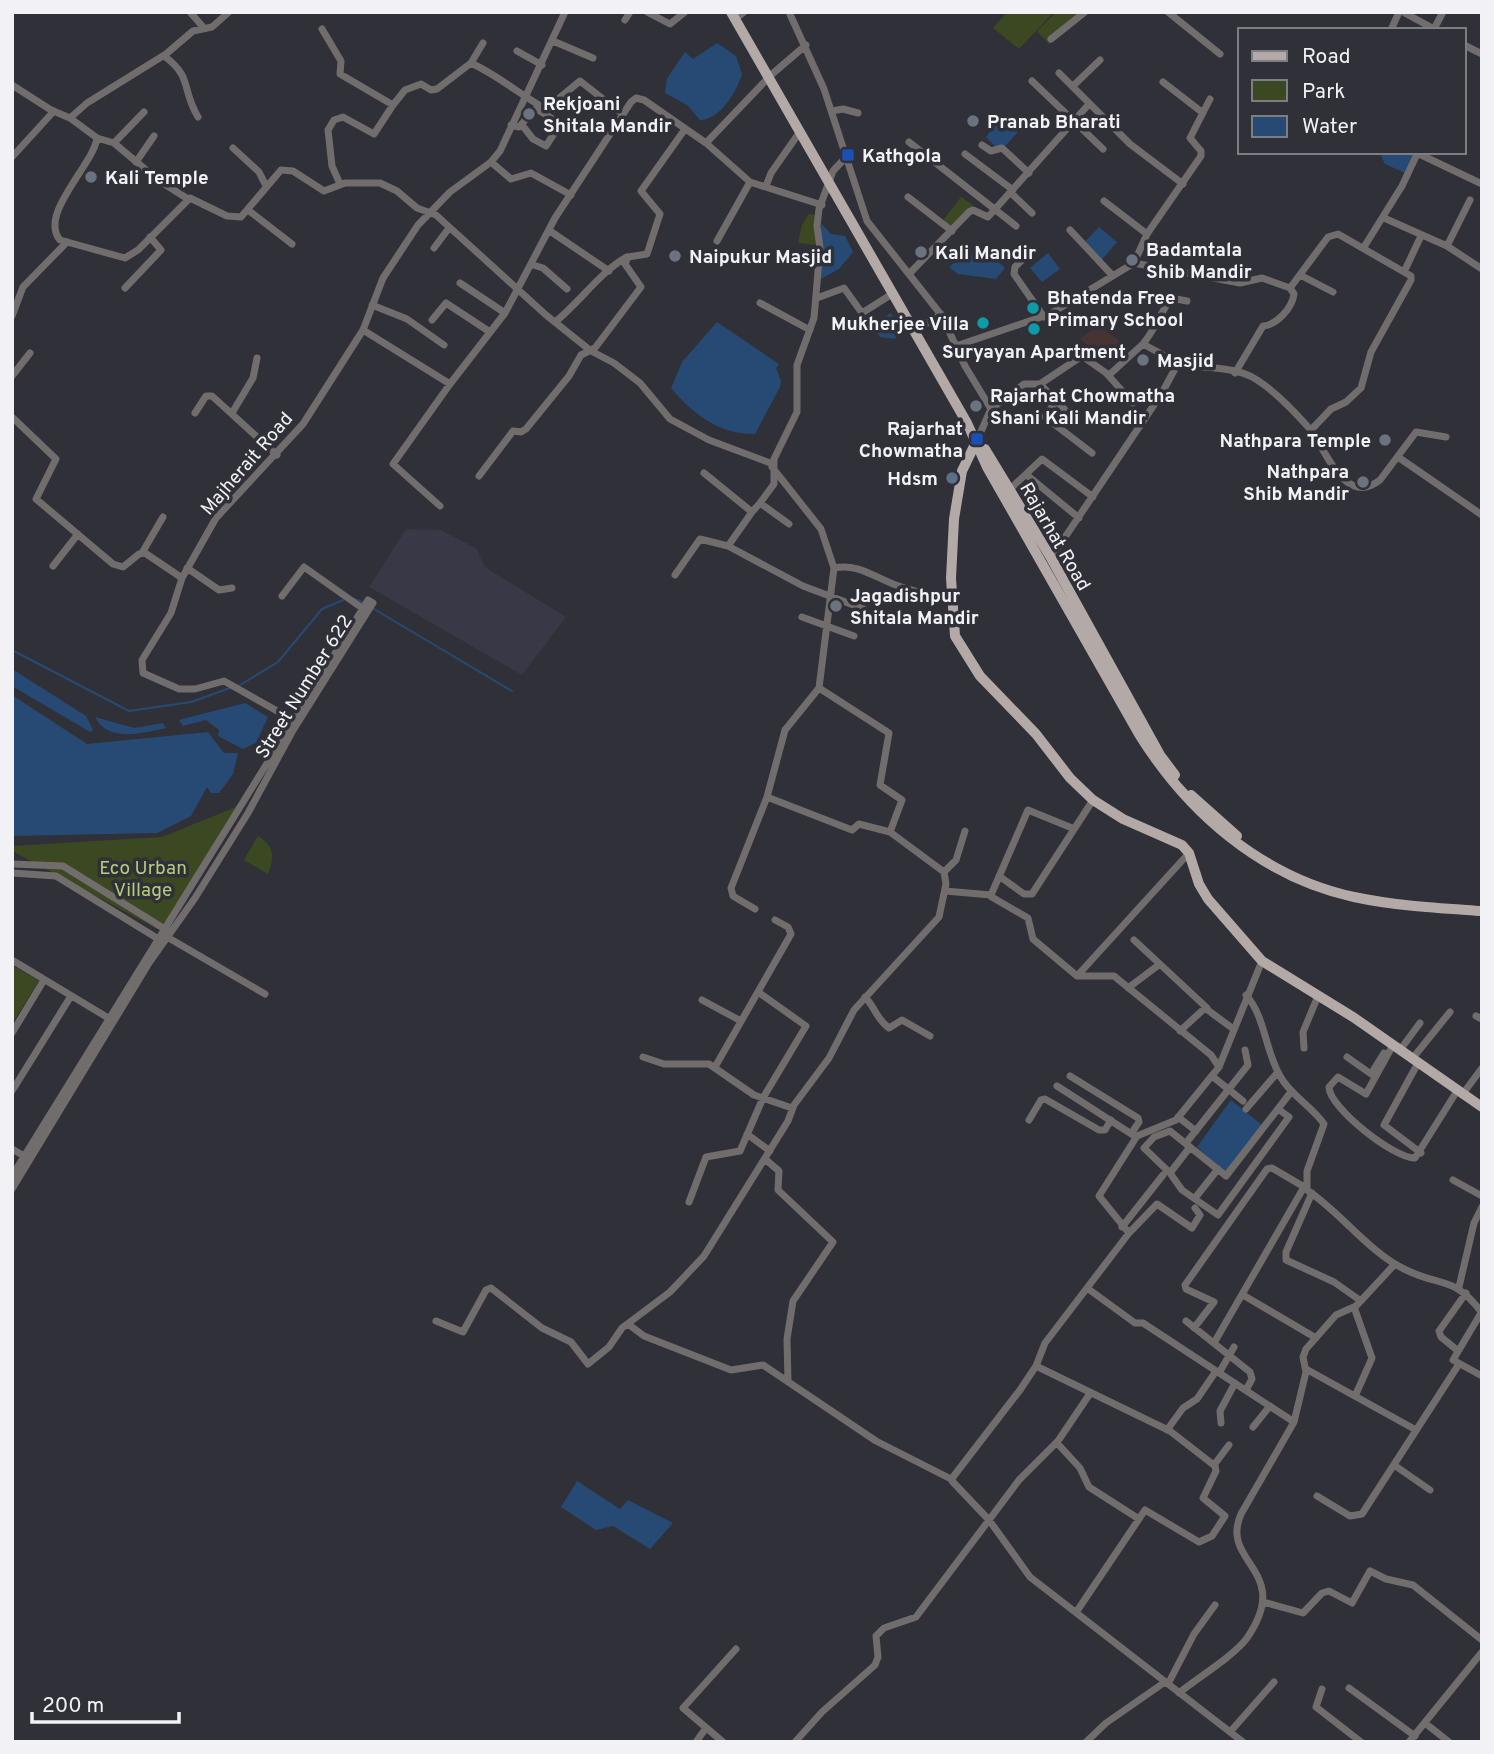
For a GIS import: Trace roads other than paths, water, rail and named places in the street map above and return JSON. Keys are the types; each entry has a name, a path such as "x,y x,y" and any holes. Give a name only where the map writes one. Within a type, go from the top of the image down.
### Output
{"main road":[{"path":"738,13 799,133 829,180 977,439"},
{"path":"769,76 916,330 1153,758 1188,801 1221,832 1293,877 1338,893 1377,901 1482,911"},
{"path":"977,439 962,471 956,500 952,601 954,630 968,660 987,684 1036,734 1070,778 1093,800 1123,819 1176,842 1189,853 1199,884 1208,899 1262,961 1394,1046 1482,1107"},
{"name":"Rajarhat Road","path":"1006,492 1051,558 1160,754 1188,793 1247,844 1298,873 1340,889 1419,901 1482,905"}],"street":[{"path":"190,12 203,27"},
{"path":"70,118 87,103 164,56 203,27 212,27 229,12"},
{"path":"565,12 542,65 491,162 511,179 531,173 571,195"},
{"path":"625,20 630,12"},
{"path":"648,12 670,24 684,12"},
{"path":"789,12 806,45 832,111 867,221 940,314 991,409"},
{"path":"1051,39 1085,12"},
{"path":"1168,12 1220,54"},
{"path":"1392,28 1401,12 1433,28"},
{"path":"1435,28 1443,12"},
{"path":"321,29 341,61 340,74 393,105"},
{"path":"553,41 593,58"},
{"path":"340,184 332,166 328,130 334,120 343,117 374,134 393,105 410,87 421,84 431,90 437,89 471,63 484,43"},
{"path":"706,143 769,76 806,45"},
{"path":"1466,46 1480,53"},
{"path":"517,51 542,65"},
{"path":"164,56 182,71 190,102 198,117"},
{"path":"1073,86 1100,60"},
{"path":"471,63 510,83 525,98 546,109 580,81 621,113"},
{"path":"1059,73 1130,144 1183,184"},
{"path":"1032,80 1103,149"},
{"path":"1163,82 1203,113"},
{"path":"12,85 70,118 97,138 114,143 158,180 188,199"},
{"path":"440,506 393,464 505,313 550,231 621,113 639,98 706,143 750,182 822,205"},
{"path":"956,346 1044,317 1069,305 1134,263 1147,234 1201,156 1201,151 1190,139 1210,99"},
{"path":"910,273 971,211 986,217 995,210 1089,104"},
{"path":"511,125 522,125 537,109 561,124 546,146 533,139 522,125"},
{"path":"832,111 843,109 858,113"},
{"path":"12,157 54,111"},
{"path":"114,143 144,111"},
{"path":"555,322 581,301 609,271 628,257 647,254 660,214 641,191 685,129"},
{"path":"766,186 771,173 799,133"},
{"path":"136,162 154,136"},
{"path":"97,138 94,150 64,197 57,219 55,233 67,242 121,259 131,255 188,199 195,198 235,219 248,209 276,173 287,169 324,191 340,184 380,183 397,191 417,208 430,211 555,322 591,351 614,363 640,383 658,408 674,422 772,466 821,529 835,568 819,688 785,730 766,797 731,891 733,896 755,909"},
{"path":"909,142 1016,226"},
{"path":"982,145 991,151 1002,148 1028,173"},
{"path":"233,148 259,172 266,186"},
{"path":"965,154 1012,191 1032,213"},
{"path":"1364,247 1384,218 1416,154"},
{"path":"1419,154 1482,184"},
{"path":"728,546 774,484 772,466 777,450 797,412 797,365 810,330 817,298 820,248 817,222 829,180 848,155"},
{"name":"Majherait Road","path":"295,721 231,684 219,681 195,689 179,689 141,670 142,660 171,613 182,578 221,511 277,455 303,424 363,330 397,254 430,211 491,162"},
{"path":"717,241 750,182"},
{"path":"908,198 952,231"},
{"path":"1447,246 1470,200"},
{"path":"1104,201 1147,234"},
{"path":"248,209 292,244"},
{"path":"1384,218 1447,246 1482,269"},
{"path":"434,248 449,228"},
{"path":"1070,230 1112,275"},
{"path":"550,231 609,271"},
{"path":"1290,288 1332,233 1379,256 1404,272 1411,281 1371,352 1363,385 1311,430"},
{"path":"1404,272 1421,236"},
{"path":"125,288 161,250 150,237"},
{"path":"12,316 23,287 67,242"},
{"path":"479,476 506,437 513,431 521,432 526,429 566,380 582,355 591,351 641,287 625,264 628,257"},
{"path":"1024,258 1014,267 1014,274 1044,317"},
{"path":"1134,263 1240,283 1262,278 1290,288 1294,294 1291,303 1275,323 1263,326 1235,373"},
{"path":"533,265 543,268 566,289"},
{"path":"1300,275 1333,292"},
{"path":"460,283 505,313"},
{"path":"817,298 844,288 862,313 892,294"},
{"path":"1107,374 1143,344 1156,329 1157,320 1171,298 1187,301"},
{"path":"432,320 446,303 490,332"},
{"path":"760,303 810,330"},
{"path":"372,305 407,319 444,345"},
{"path":"916,330 940,314"},
{"path":"363,330 450,384"},
{"path":"1143,344 1178,363 1246,375 1264,385 1311,430 1334,470 1363,487 1372,486 1380,480 1418,431 1446,437"},
{"path":"12,376 30,354"},
{"path":"977,439 991,409 1024,384 1040,384 1082,356 1107,374 1133,403"},
{"path":"232,413 253,378 257,358"},
{"path":"1051,558 1163,393 1178,363"},
{"path":"1040,384 1067,412"},
{"path":"195,413 208,395 232,413 277,455"},
{"path":"1056,401 1045,417 1092,453"},
{"path":"12,417 56,459 36,499 120,568 142,553 163,517"},
{"path":"1398,457 1482,515"},
{"path":"1006,492 1028,476 1042,459 1093,497"},
{"path":"704,473 752,512"},
{"path":"1028,476 1079,518"},
{"path":"760,503 789,524"},
{"path":"53,566 78,534"},
{"path":"675,575 700,539 728,546 763,568 830,598 864,609"},
{"path":"142,553 182,578"},
{"path":"282,596 310,559"},
{"path":"835,568 843,566 866,571 896,585 952,601"},
{"path":"304,567 362,608"},
{"path":"187,568 219,590 232,588"},
{"name":"Street Number 622","path":"12,1189 341,647 362,608 367,600 373,603 341,647"},
{"path":"802,617 854,636"},
{"path":"819,688 890,733 880,785 902,800 890,832"},
{"path":"766,797 852,830 859,824 866,823 890,832 944,872"},
{"path":"999,876 1024,894 1032,894 1072,828 1093,800"},
{"path":"990,896 1027,811 1072,828"},
{"path":"436,1321 463,1332 486,1290 491,1287 542,1328 571,1342 588,1364 609,1348 628,1324 670,1292 704,1256 770,1151 792,1108 829,1058 854,1010 939,917 945,891 944,872 956,860 965,831"},
{"path":"1077,976 1189,853"},
{"path":"12,864 63,866 165,936"},
{"path":"12,873 57,876 265,994"},
{"path":"945,891 990,896 1028,918 1033,939 1077,976 1114,976 1211,1055 1219,1067"},
{"path":"715,1067 791,934 788,927 775,920"},
{"name":"Street Number 622","path":"12,1176 165,936"},
{"path":"1134,940 1207,1009 1233,1028"},
{"path":"12,960 110,1019"},
{"path":"1134,1135 1178,1117 1219,1067 1262,961"},
{"path":"1128,988 1160,964"},
{"path":"12,1033 44,980"},
{"path":"689,1202 706,1157 738,1153 763,1098 807,1024 758,992"},
{"path":"1246,995 1256,1005 1263,1035 1278,1072 1292,1092 1324,1125 1307,1171 1307,1190 1286,1252 1286,1260 1334,1282 1361,1301"},
{"path":"12,1091 71,996"},
{"path":"1304,1048 1303,1032 1318,996"},
{"path":"865,998 876,1009 881,1023 889,1028 902,1020 930,1036"},
{"path":"702,1000 741,1021"},
{"path":"1180,1031 1207,1009"},
{"path":"1421,1153 1384,1125 1415,1061 1450,1013"},
{"path":"1347,1057 1371,1074 1394,1046 1420,1023"},
{"path":"1394,1046 1366,1094 1338,1077 1329,1091 1350,1118 1405,1158 1415,1158 1421,1153 1460,1093 1482,1068"},
{"path":"1122,1227 1167,1174 1196,1131 1248,1065 1245,1050"},
{"path":"643,1057 664,1064 704,1063 715,1067 763,1098 792,1108"},
{"path":"1246,1109 1278,1072"},
{"path":"1070,1076 1138,1118 1134,1135 1098,1196 1129,1233"},
{"path":"1212,1076 1243,1101"},
{"path":"1057,1086 1134,1135"},
{"path":"1278,1109 1289,1117 1218,1215 1182,1190 1144,1148 1154,1137 1170,1130 1226,1175 1278,1109 1292,1092"},
{"path":"1029,1120 1041,1100 1045,1099 1099,1130 1105,1130 1111,1120"},
{"path":"1178,1117 1196,1131"},
{"path":"747,1134 770,1151"},
{"path":"12,1149 24,1156"},
{"path":"765,1159 779,1171 778,1190 833,1241 793,1301 787,1339 788,1382"},
{"path":"1194,1328 1214,1303 1186,1289 1185,1285 1267,1170 1272,1168 1334,1209 1395,1264 1427,1279 1460,1287 1481,1313 1453,1360 1482,1376"},
{"path":"1195,1198 1218,1169"},
{"path":"1453,1180 1482,1196"},
{"path":"1214,1343 1307,1190"},
{"path":"951,1479 1036,1366 1045,1343 1129,1233 1157,1204 1192,1228 1200,1215 1195,1209"},
{"path":"1460,1287 1474,1223 1482,1207"},
{"path":"1179,1693 1244,1641 1263,1602 1260,1575 1236,1542 1237,1525 1294,1422 1306,1369 1304,1352 1338,1314 1361,1301 1395,1264"},
{"path":"1087,1288 1135,1323 1143,1323 1294,1422"},
{"path":"1457,1350 1441,1337 1439,1331 1466,1293"},
{"path":"1243,1295 1316,1338"},
{"path":"1354,1307 1372,1358 1356,1394"},
{"path":"1186,1321 1252,1376 1246,1390"},
{"path":"628,1324 644,1336 731,1370 764,1365 883,1445 951,1479 989,1520 1022,1570 1242,1742"},
{"path":"1167,1430 1183,1408 1197,1399 1234,1347"},
{"path":"1317,1496 1350,1516 1362,1514 1460,1364"},
{"path":"1036,1366 1067,1379 1089,1395 1167,1430 1214,1465 1216,1471 1203,1498 1237,1525"},
{"path":"1306,1369 1356,1394 1416,1430"},
{"path":"1221,1423 1220,1411 1235,1383"},
{"path":"795,1742 822,1712 875,1665 878,1657 876,1636 884,1628 916,1617 1020,1480 1057,1443 1089,1395"},
{"path":"1253,1427 1270,1406"},
{"path":"1057,1443 1080,1468 1089,1487 1139,1520"},
{"path":"1214,1465 1229,1445"},
{"path":"1394,1465 1430,1490"},
{"path":"1077,1611 1139,1520 1149,1510 1200,1542 1212,1536 1225,1518"},
{"path":"1263,1602 1303,1613 1322,1593 1329,1591 1352,1603 1370,1571 1386,1579 1413,1585 1482,1640"},
{"path":"1086,1742 1105,1723 1166,1683 1194,1634 1215,1605"},
{"path":"723,1742 684,1706 736,1649"},
{"path":"1349,1688 1412,1739 1479,1662 1482,1652"},
{"path":"1230,1732 1274,1682"},
{"path":"1322,1689 1316,1707 1362,1742"},
{"path":"1425,1723 1449,1742"},
{"path":"696,1742 706,1728"}],"water":[{"path":"717,43 736,56 742,74 732,96 721,110 707,119 700,120 687,105 665,93 667,78 685,52 693,59"},
{"path":"1001,118 1018,132 1006,145 998,149 986,137"},
{"path":"1380,154 1413,154 1405,173 1385,164"},
{"path":"821,223 831,234 845,236 853,252 839,269 821,279"},
{"path":"1099,227 1117,242 1100,262 1082,245"},
{"path":"979,244 1005,268 996,279 958,274 950,268 952,264 965,260"},
{"path":"1048,253 1060,269 1042,282 1030,268"},
{"path":"890,313 902,325 895,339 880,337 875,331 876,325"},
{"path":"717,322 779,364 776,368 781,381 780,387 755,434 730,431 708,421 688,406 671,388 682,362"},
{"path":"12,669 86,716 93,730 90,732 12,686"},
{"path":"12,695 87,744 208,732 224,753 238,753 233,774 219,793 211,793 207,787 191,816 157,833 12,836"},
{"path":"245,703 268,717 256,743 243,749 218,736 219,730 206,720 183,726 179,720"},
{"path":"95,717 134,728 163,723 166,728 137,734 117,733 101,725"},
{"path":"1231,1100 1262,1125 1226,1174 1197,1147"},
{"path":"577,1481 620,1509 628,1500 673,1523 650,1549 613,1526 596,1530 561,1507"}],"waterway":[{"path":"355,599 362,602"},
{"path":"240,685 278,662 322,609 343,600"},
{"path":"374,609 512,691"},
{"path":"12,650 129,711 191,702 230,688"}],"place":[{"name":"Rekjoani Shitala Mandir","path":"529,114"},
{"name":"Pranab Bharati","path":"973,121"},
{"name":"Kathgola","path":"848,155"},
{"name":"Kali Temple","path":"91,177"},
{"name":"Kali Mandir","path":"921,252"},
{"name":"Naipukur Masjid","path":"675,256"},
{"name":"Badamtala Shib Mandir","path":"1132,260"},
{"name":"Bhatenda Free Primary School","path":"1033,308"},
{"name":"Mukherjee Villa","path":"983,323"},
{"name":"Suryayan Apartment","path":"1034,329"},
{"name":"Masjid","path":"1143,360"},
{"name":"Rajarhat Chowmatha Shani Kali Mandir","path":"976,406"},
{"name":"Rajarhat Chowmatha","path":"977,439"},
{"name":"Nathpara Temple","path":"1385,440"},
{"name":"Hdsm","path":"952,478"},
{"name":"Nathpara Shib Mandir","path":"1363,482"},
{"name":"Jagadishpur Shitala Mandir","path":"836,606"}],"park label":[{"name":"Eco Urban Village","path":"143,878"}]}
